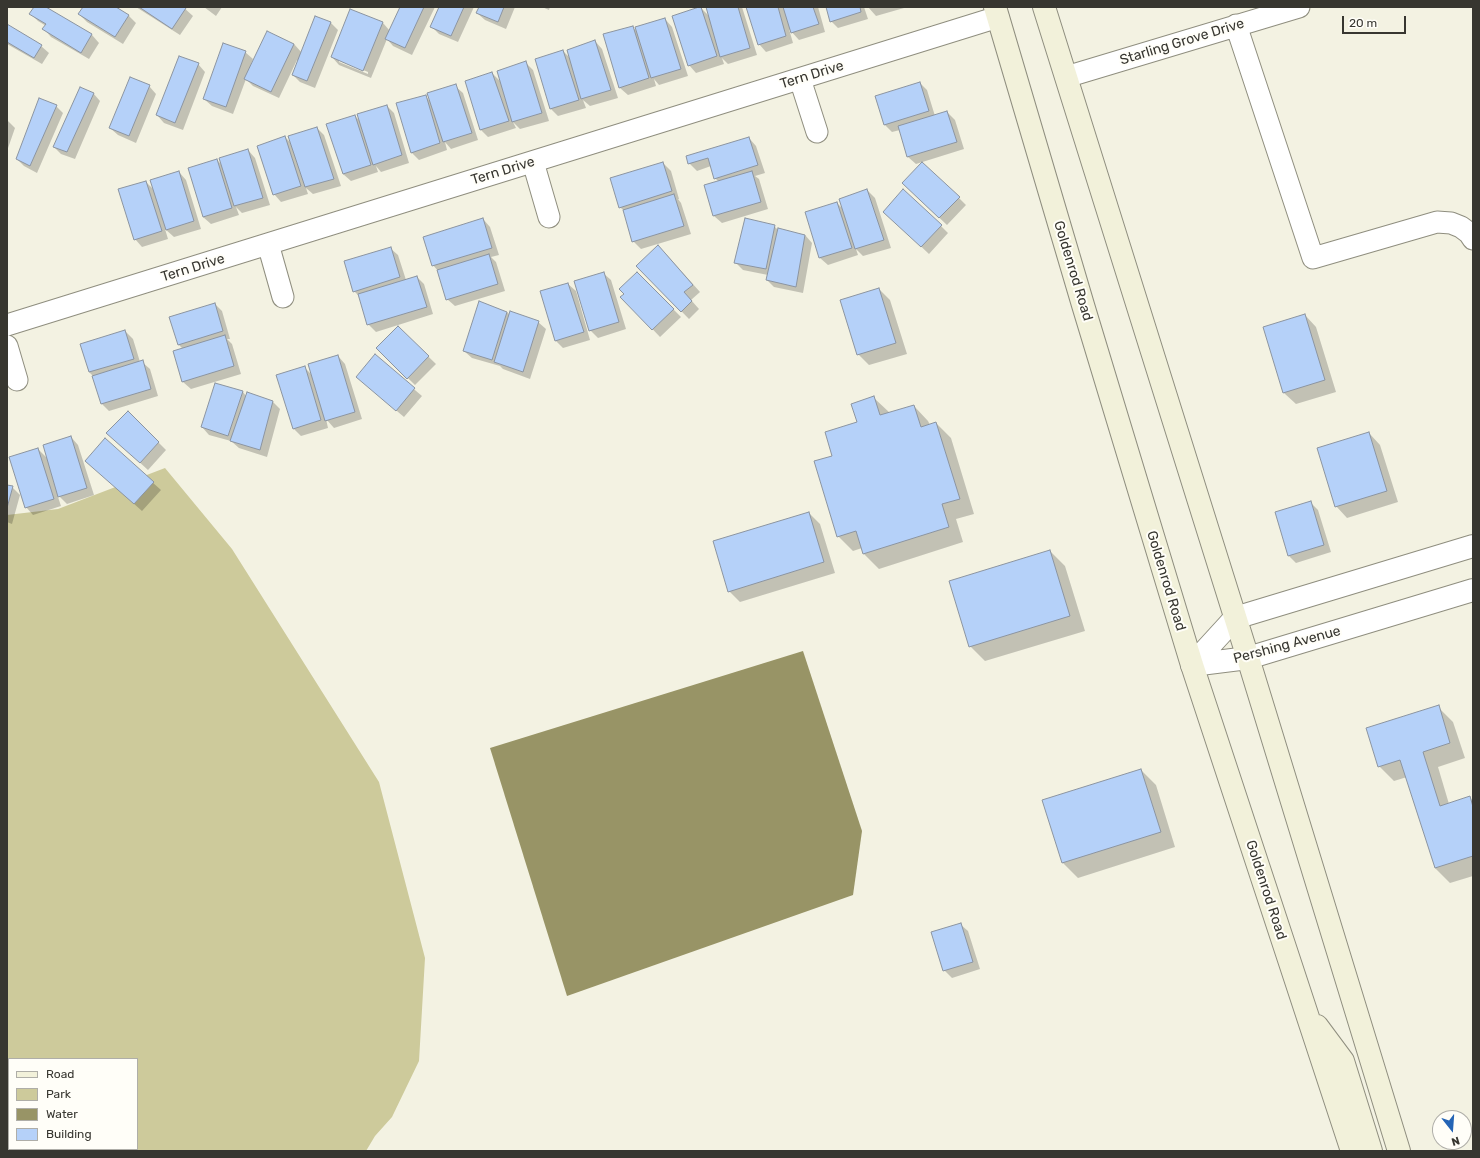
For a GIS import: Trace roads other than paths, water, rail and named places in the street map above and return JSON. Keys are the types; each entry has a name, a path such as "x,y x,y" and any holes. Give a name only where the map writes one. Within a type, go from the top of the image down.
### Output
{"main road":[{"path":"1044,7 1248,658 1399,1151"},
{"name":"Goldenrod Road","path":"997,12 1078,291 1192,665 1352,1151"},
{"path":"1305,1010 1343,1061 1371,1151"}],"street":[{"name":"Starling Grove Drive","path":"1066,76 1299,7"},
{"name":"Tern Drive","path":"7,326 800,79 997,12"},
{"path":"1236,25 1313,258 1437,222 1451,223 1461,227 1469,233 1473,239"},
{"path":"800,79 817,132"},
{"path":"533,162 549,217"},
{"path":"268,244 283,297"},
{"path":"7,346 17,380"},
{"path":"1235,618 1473,546"},
{"name":"Pershing Avenue","path":"1192,665 1248,658 1473,590"},
{"name":"Pershing Avenue","path":"1192,665 1235,618"}],"water":[{"path":"803,651 862,831 853,895 567,996 490,748"}]}
